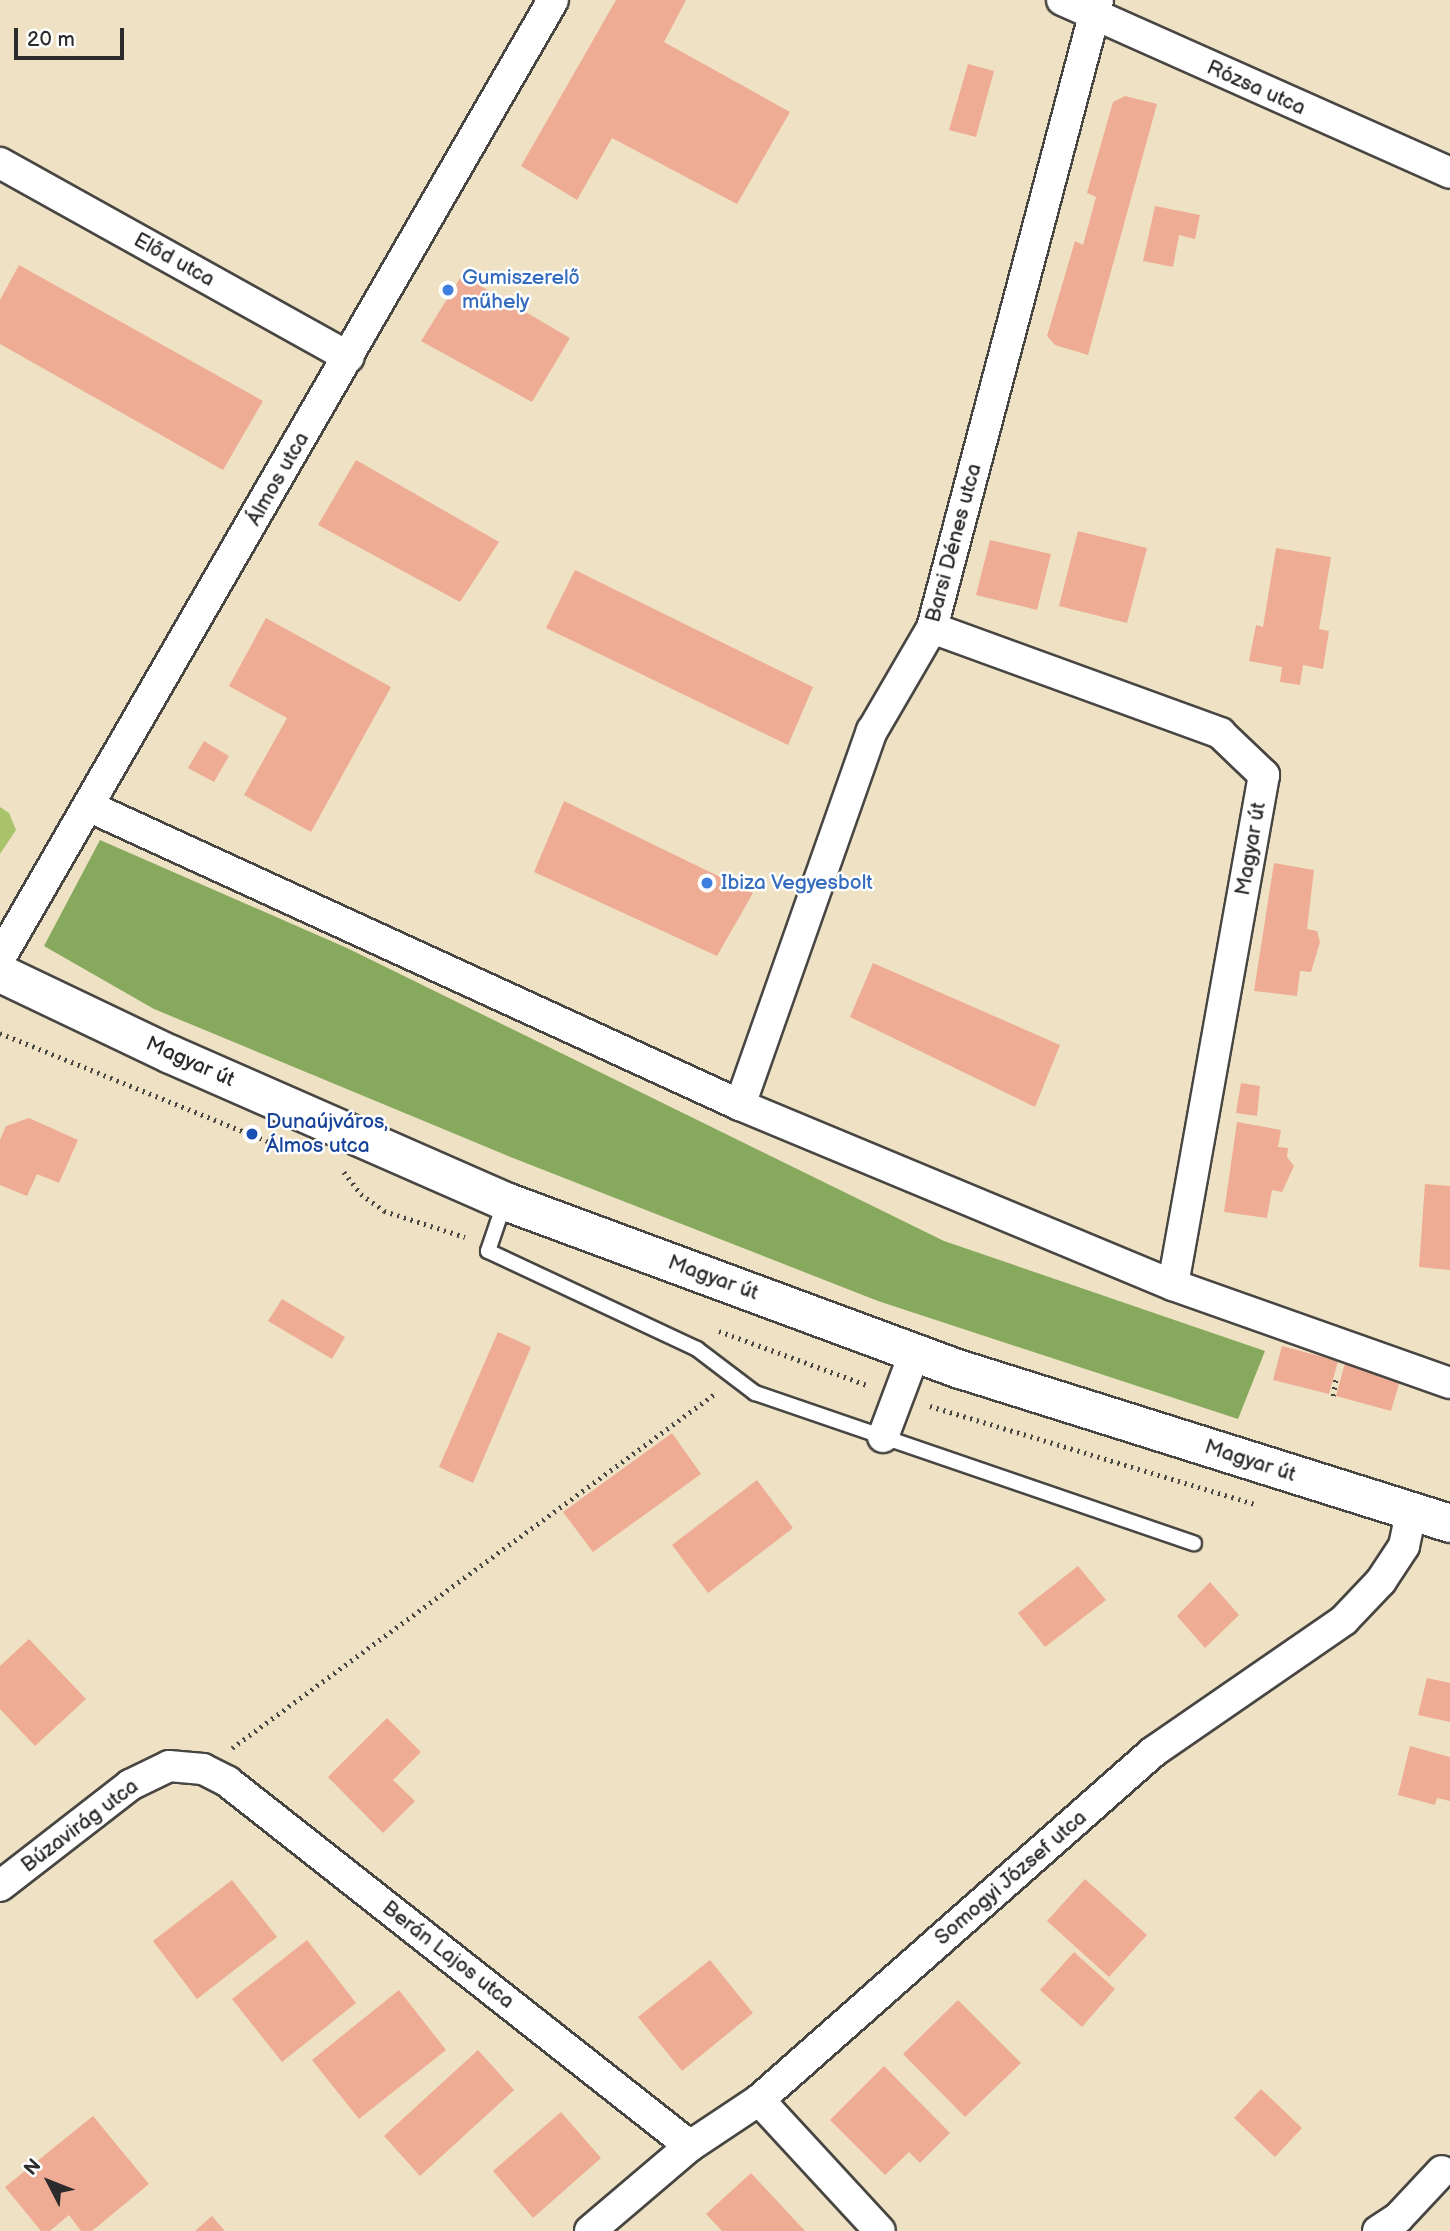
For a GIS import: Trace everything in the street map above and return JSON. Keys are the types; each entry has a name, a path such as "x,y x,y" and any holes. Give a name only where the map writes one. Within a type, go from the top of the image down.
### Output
{"street":[{"name":"Álmos utca","path":"0,958 553,0"},
{"name":"Rózsa utca","path":"1062,0 1096,8 1450,173"},
{"name":"Barsi Dénes utca","path":"740,1105 872,732 932,628 1096,8"},
{"name":"Előd utca","path":"0,163 349,357"},
{"name":"Magyar út","path":"932,628 1220,733 1264,775 1173,1285"},
{"path":"88,806 740,1105 1173,1285 1450,1383"},
{"name":"Magyar út","path":"0,973 170,1054 505,1201 915,1352 1411,1514 1450,1523"},
{"path":"883,1437 915,1352"},
{"name":"Somogyi József utca","path":"590,2231 690,2146 759,2099 1153,1752 1344,1620 1381,1581 1404,1546 1411,1514"},
{"name":"Búzavirág utca","path":"0,1886 130,1785 169,1766 203,1769"},
{"name":"Berán Lajos utca","path":"203,1769 228,1782 690,2146"},
{"path":"759,2099 880,2231"},
{"path":"1378,2231 1398,2218 1442,2171"}],"lane":[{"path":"505,1201 488,1251 697,1349 755,1394 1194,1543"}],"path":[{"path":"0,1033 287,1147"},
{"path":"333,1164 384,1211 490,1245"},
{"path":"203,1769 736,1379"}],"green space":[{"path":"0,807 9,813 16,830 0,854"},
{"path":"100,840 347,948 944,1241 1265,1351 1238,1419 878,1301 513,1158 154,1009 44,946"}],"building":[{"path":"616,0 686,0 664,42 790,112 737,204 612,138 577,200 521,166"},
{"path":"968,64 994,71 976,137 949,130"},
{"path":"1125,96 1157,104 1088,355 1055,345 1047,336 1075,241 1083,245 1096,197 1087,193 1113,102"},
{"path":"1155,206 1200,215 1195,239 1179,235 1173,267 1143,261"},
{"path":"19,265 263,401 223,470 0,344 0,300"},
{"path":"462,275 570,338 532,402 421,341"},
{"path":"356,460 499,542 460,602 318,525"},
{"path":"1078,531 1147,548 1127,623 1059,606"},
{"path":"990,540 1051,554 1037,610 976,595"},
{"path":"1276,548 1331,557 1319,629 1329,631 1323,669 1303,665 1300,685 1280,682 1282,667 1249,661 1256,625 1263,627"},
{"path":"575,570 813,687 788,745 546,628"},
{"path":"266,618 391,687 311,832 244,795 287,718 229,686"},
{"path":"204,741 229,756 214,782 188,768"},
{"path":"564,801 753,893 717,956 534,872"},
{"path":"1274,863 1314,870 1307,929 1317,931 1320,942 1311,972 1300,971 1297,996 1254,991"},
{"path":"873,963 1060,1045 1035,1107 850,1017"},
{"path":"1241,1083 1260,1086 1257,1116 1236,1113"},
{"path":"29,1118 78,1140 59,1183 37,1174 27,1196 0,1185 0,1140 6,1126"},
{"path":"1237,1122 1281,1130 1278,1147 1288,1148 1287,1157 1294,1166 1282,1192 1272,1190 1267,1218 1224,1212"},
{"path":"1425,1184 1450,1186 1450,1270 1419,1267"},
{"path":"282,1299 345,1337 332,1359 268,1321"},
{"path":"498,1332 531,1347 473,1483 439,1467"},
{"path":"1282,1346 1338,1361 1329,1394 1273,1380"},
{"path":"1345,1363 1401,1377 1391,1411 1336,1396"},
{"path":"672,1433 701,1474 593,1552 563,1512"},
{"path":"757,1480 793,1528 708,1593 672,1545"},
{"path":"1078,1566 1106,1600 1045,1647 1018,1613"},
{"path":"1210,1582 1239,1615 1205,1648 1177,1616"},
{"path":"29,1639 86,1699 35,1746 0,1709 0,1666"},
{"path":"1427,1678 1450,1683 1450,1722 1418,1715"},
{"path":"387,1718 421,1752 393,1780 415,1801 383,1833 328,1777"},
{"path":"1410,1746 1450,1757 1450,1801 1437,1798 1435,1805 1398,1795"},
{"path":"1085,1879 1147,1935 1109,1977 1047,1921"},
{"path":"232,1880 277,1937 197,1999 153,1941"},
{"path":"307,1940 356,2003 282,2062 232,1999"},
{"path":"1074,1952 1115,1989 1082,2027 1040,1990"},
{"path":"710,1960 753,2013 682,2071 638,2017"},
{"path":"399,1990 446,2050 359,2119 312,2060"},
{"path":"958,2000 1021,2063 965,2117 903,2054"},
{"path":"478,2050 514,2090 420,2176 384,2136"},
{"path":"884,2066 950,2133 920,2163 909,2152 885,2175 830,2120"},
{"path":"1261,2089 1302,2128 1275,2157 1234,2118"},
{"path":"561,2112 601,2158 533,2218 493,2171"},
{"path":"93,2116 149,2184 92,2231 81,2231 69,2215 50,2231 41,2231 5,2187"},
{"path":"751,2173 805,2231 722,2231 706,2214"},
{"path":"212,2216 225,2231 195,2231"}],"place":[{"name":"Gumiszerelő műhely","path":"448,290"},
{"name":"Ibiza Vegyesbolt","path":"707,883"},
{"name":"Dunaújváros, Álmos utca","path":"252,1134"}]}
